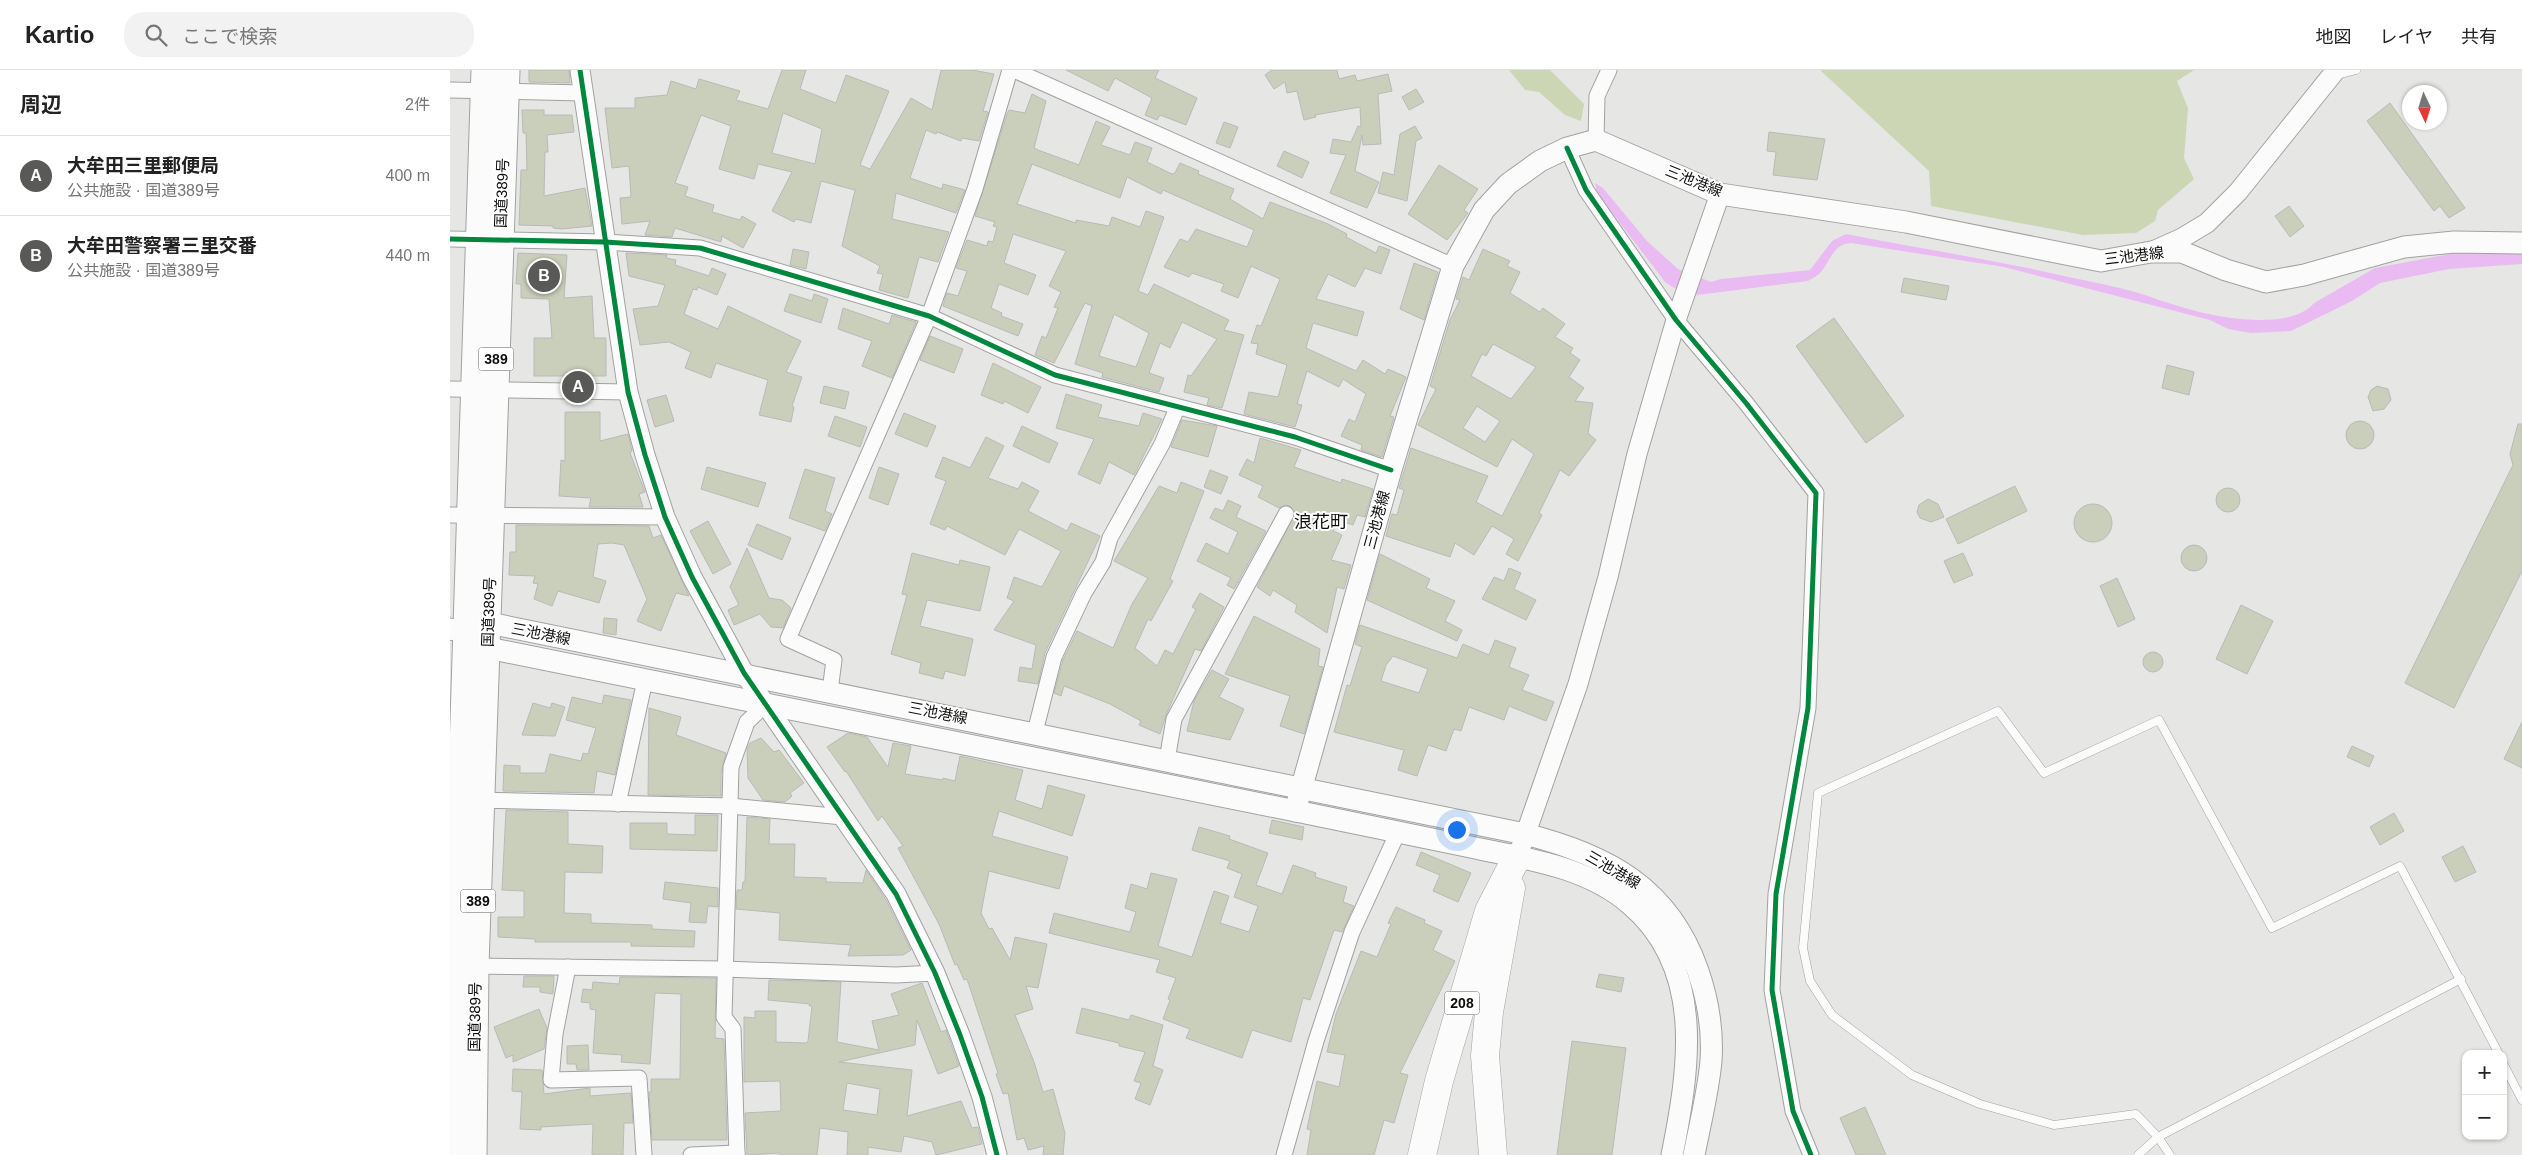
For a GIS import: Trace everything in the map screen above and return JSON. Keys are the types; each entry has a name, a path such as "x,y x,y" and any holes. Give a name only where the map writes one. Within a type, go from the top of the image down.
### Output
{"highway":[{"name":"国道389号","path":"453,1155 464,800 473,633 470,516 485,391 495,81"},
{"name":"208","path":"1422,1155 1439,1081 1489,911 1521,846"},
{"name":"208","path":"1493,1155 1485,1056 1489,1012 1521,846"},
{"name":"国道389号","path":"460,966 474,1155"}],"main road":[{"name":"三池港線","path":"1295,811 1391,470 1453,266 1484,210 1508,184 1540,162 1567,148 1596,140 1720,194 1906,222 2101,262 2151,252 2182,252 2226,270 2266,282 2304,275 2404,247 2454,242 2522,243"},
{"name":"三池港線","path":"473,633 744,673 1035,732 1301,788 1521,846 1566,869 1602,884 1632,905 1654,930 1670,958 1682,992 1686,1016 1688,1061 1672,1155"},
{"name":"三池港線","path":"473,633 645,680 1398,832 1521,846 1569,846 1610,864 1646,889 1675,920 1692,953 1704,988 1710,1024 1711,1060 1694,1155"}],"street":[{"path":"580,70 604,242 628,392 645,455 665,517 692,577 744,673 896,894 935,973 982,1098 997,1155"},
{"path":"830,691 834,660 788,639 929,316 975,189 1012,70 1453,266"},
{"path":"1596,140 1597,96 1608,70"},
{"path":"2151,252 2182,238 2207,223 2238,192 2332,74"},
{"path":"450,90 495,81 583,93"},
{"path":"1567,148 1586,190 1676,320 1746,403 1816,493 1808,708 1776,894 1772,990 1793,1111 1811,1155"},
{"path":"1521,846 1578,684 1608,577 1637,454 1684,293 1720,194"},
{"path":"450,239 604,242 700,248 929,316 1055,375 1295,437 1391,470"},
{"path":"450,389 628,392"},
{"path":"1035,732 1054,657 1084,593 1103,562 1110,538 1162,444 1177,408"},
{"path":"1167,760 1174,719 1286,514"},
{"path":"470,516 665,517"},
{"path":"618,804 645,680"},
{"path":"691,1155 737,1154 733,1029 724,1017 731,767 747,722 766,704"},
{"path":"464,800 730,806 843,817"},
{"path":"1284,1155 1313,1050 1352,932 1398,832"},
{"path":"460,966 724,969 896,975 935,973"},
{"path":"568,967 555,1034 551,1080 639,1078 644,1155"}],"lane":[{"path":"2332,74 2356,70"},
{"path":"2170,1155 2158,1137 2136,1114 2054,1124 1980,1104 1912,1075 1832,1016 1810,981 1804,948 1818,793 1998,711 2044,773 2159,720 2272,928 2400,866 2461,979 2496,1050"},
{"path":"2138,1155 2158,1137 2461,979"},
{"path":"2507,1071 2522,1100"}],"green space":[{"path":"1509,70 1550,70 1584,104 1581,121 1565,115 1539,92 1525,90"},
{"path":"1820,70 2194,70 2177,81 2188,108 2184,158 2194,179 2158,210 2155,221 2136,233 2083,235 1931,206 1929,171"}],"shaded area":[{"path":"1595,183 1603,188 1647,241 1678,269 1711,282 1721,279 1810,270 1832,241 1846,234 2020,266 2113,286 2188,309 2216,315 2266,320 2281,319 2303,312 2314,303 2375,268 2455,253 2522,251 2522,264 2449,269 2380,283 2352,301 2291,331 2251,333 2228,329 2210,320 2004,267 1851,243 1836,249 1820,273 1808,281 1697,295 1674,288 1665,282 1597,193"}],"building":[{"path":"529,70 569,70 570,83 529,82"},
{"path":"782,70 806,70 800,89 836,103 846,75 889,91 860,165 870,169 911,98 932,110 941,70 972,70 994,74 983,111 988,112 979,141 962,138 961,141 926,130 910,178 942,189 943,184 965,190 956,213 896,193 892,219 949,232 938,262 919,257 908,298 879,290 883,274 877,273 880,266 842,246 855,190 821,181 811,223 796,219 794,222 772,211 792,172 758,164 754,179 719,169 731,126 701,115 675,183 688,187 685,196 714,205 712,212 740,220 742,216 756,224 743,248 722,236 721,242 675,228 672,237 645,235 650,221 622,224 620,198 631,197 629,166 612,168 605,108 635,108 635,98 667,95 671,81 696,89 699,79 740,91 736,100 768,109","holes":["783,113 822,129 815,164 772,153"]},
{"path":"1066,70 1159,70 1155,78 1197,98 1186,125 1160,115 1157,120 1145,115 1152,98 1115,78 1108,91"},
{"path":"1272,70 1337,70 1339,79 1355,75 1357,81 1388,74 1392,91 1378,94 1381,144 1363,145 1362,135 1355,171 1379,182 1367,208 1330,193 1346,155 1330,153 1333,139 1351,142 1358,126 1361,127 1360,107 1315,115 1316,117 1304,120 1297,91 1287,93 1285,82 1274,89 1265,75"},
{"path":"1416,89 1424,102 1409,110 1402,97"},
{"path":"1032,94 1046,101 1034,148 1038,150 1079,165 1096,121 1110,127 1101,145 1130,155 1135,142 1152,148 1147,162 1172,174 1175,173 1180,163 1199,171 1198,174 1234,189 1230,199 1263,219 1270,202 1328,224 1347,234 1346,237 1376,253 1379,246 1390,250 1381,274 1365,268 1355,287 1328,274 1316,299 1364,312 1357,336 1313,323 1306,348 1356,371 1363,360 1385,374 1388,369 1406,377 1390,416 1394,417 1382,457 1361,450 1362,445 1341,436 1349,419 1355,422 1366,394 1343,379 1339,387 1307,371 1297,404 1302,405 1295,427 1244,414 1249,392 1278,397 1287,365 1256,354 1258,344 1251,343 1257,325 1261,326 1280,279 1251,266 1238,298 1221,291 1224,284 1192,273 1189,277 1164,267 1180,239 1188,242 1196,229 1247,247 1254,230 1163,190 1161,194 1127,177 1120,198 1032,164 1017,204 1076,223 1076,220 1109,226 1112,217 1140,227 1146,211 1164,217 1138,291 1148,295 1154,284 1229,320 1224,330 1244,335 1222,408 1207,405 1209,398 1184,392 1188,375 1191,376 1217,339 1182,322 1170,348 1160,343 1149,373 1164,378 1159,392 1102,377 1103,373 1075,364 1092,306 1085,303 1054,363 1035,355 1042,336 1046,338 1058,308 1054,307 1061,292 1049,286 1066,251 1013,234 1004,263 1036,275 1028,295 999,284 991,308 1002,313 1001,316 1023,324 1018,336 943,306 947,293 958,296 967,271 956,268 967,240 987,246 988,241 993,242 997,227 993,226 995,222 975,216 1007,114 1009,110 1025,113","holes":["1114,314 1149,333 1136,367 1099,356"]},
{"path":"2390,103 2402,120 2402,130 2409,130 2465,208 2449,218 2440,206 2434,211 2367,121"},
{"path":"522,110 544,110 544,115 572,115 574,132 547,135 548,152 545,152 544,196 585,188 592,226 562,229 553,228 553,226 519,225 521,170 527,170 526,133 523,133"},
{"path":"1224,122 1238,127 1230,148 1216,143"},
{"path":"1415,126 1422,138 1416,141 1407,201 1378,193 1383,172 1394,175 1400,134"},
{"path":"1769,132 1825,139 1817,180 1773,175 1776,152 1767,151"},
{"path":"1284,151 1309,162 1302,178 1277,166"},
{"path":"1439,165 1478,189 1464,210 1468,213 1447,240 1408,214"},
{"path":"2289,206 2304,226 2290,237 2275,216"},
{"path":"793,249 809,252 806,269 790,265"},
{"path":"1483,249 1510,261 1507,266 1520,272 1510,293 1540,312 1543,308 1565,324 1555,337 1573,348 1570,353 1580,360 1569,377 1584,388 1575,401 1593,403 1588,433 1596,440 1569,476 1560,470 1539,513 1542,515 1518,561 1506,554 1514,539 1492,526 1474,555 1455,543 1450,557 1386,536 1392,514 1397,515 1404,490 1399,488 1411,448 1488,476 1476,502 1502,516 1534,454 1512,439 1497,467 1418,425 1436,389 1430,386 1450,320 1460,300 1456,299 1463,277 1469,280","holes":["1493,344 1536,367 1511,399 1471,376 1482,354 1486,356","1477,406 1500,421 1485,442 1463,428"]},
{"path":"518,253 567,255 564,298 592,296 594,338 606,338 606,376 534,376 534,338 552,338 549,299 521,298 521,284 516,284"},
{"path":"626,253 667,255 666,258 676,260 675,265 709,276 712,268 726,274 717,295 698,287 697,290 693,289 684,314 718,329 728,306 801,341 786,372 802,377 792,406 794,407 791,422 759,415 768,380 716,363 711,378 685,368 691,352 669,342 640,345 633,309 658,306 665,285 629,276"},
{"path":"1414,263 1438,272 1424,320 1400,309"},
{"path":"1904,278 1949,286 1946,300 1901,292"},
{"path":"790,294 812,301 814,294 828,299 821,323 784,311"},
{"path":"843,308 889,324 892,315 916,322 892,378 862,366 872,341 838,329"},
{"path":"1834,318 1904,416 1866,443 1796,346"},
{"path":"930,336 963,349 954,373 920,360"},
{"path":"993,363 1041,387 1028,413 1004,401 1003,404 981,395"},
{"path":"2167,365 2194,372 2189,395 2162,388"},
{"path":"824,386 849,392 845,409 820,403"},
{"path":"2377,386 2388,389 2391,400 2384,409 2373,411 2368,397 2371,390"},
{"path":"1066,394 1102,405 1098,417 1139,426 1143,413 1162,419 1134,475 1109,462 1100,484 1078,474 1094,439 1056,428"},
{"path":"666,395 674,421 655,427 647,400"},
{"path":"565,412 600,412 600,441 628,434 632,451 630,453 645,492 639,494 643,507 589,507 591,498 559,496 561,460 565,461"},
{"path":"904,413 936,426 927,447 895,434"},
{"path":"835,416 867,427 860,447 828,436"},
{"path":"1182,420 1217,426 1208,457 1171,447"},
{"path":"2360,421 2370,425 2374,435 2370,445 2360,449 2350,445 2346,435 2350,425"},
{"path":"2518,424 2522,424 2522,571 2454,708 2405,683 2513,465 2510,454"},
{"path":"1022,426 1058,443 1049,463 1013,446"},
{"path":"986,437 1004,446 988,478 1018,489 1022,482 1039,491 1028,511 1067,531 1071,523 1100,536 1045,653 1038,684 1018,681 1020,667 1032,669 1036,645 994,630 1014,601 1007,598 1014,577 1042,587 1061,551 1019,529 1005,555 947,526 945,530 930,524 946,481 935,477 943,457 970,468"},
{"path":"1260,438 1301,450 1294,467 1341,483 1342,479 1373,489 1365,517 1357,515 1353,525 1338,520 1333,531 1342,535 1331,560 1351,565 1344,589 1337,587 1327,633 1295,612 1297,605 1273,590 1270,596 1257,587 1295,514 1290,506 1285,505 1279,508 1258,497 1263,486 1239,475 1247,459 1254,463"},
{"path":"707,467 766,483 758,507 701,489"},
{"path":"879,467 899,474 888,505 869,498"},
{"path":"805,469 835,478 825,511 832,514 825,531 789,518"},
{"path":"1210,470 1228,477 1221,494 1204,487"},
{"path":"1181,482 1204,491 1170,579 1173,581 1151,621 1148,619 1135,648 1157,666 1165,650 1173,654 1196,609 1192,607 1200,593 1224,607 1201,651 1195,649 1166,715 1160,734 1139,725 1141,721 1110,704 1064,686 1061,696 1054,693 1063,660 1077,631 1113,648 1132,604 1148,578 1114,561 1159,486 1177,493"},
{"path":"2015,486 2027,511 1958,544 1946,519"},
{"path":"2228,488 2236,492 2240,500 2236,508 2228,512 2220,508 2216,500 2220,492"},
{"path":"1928,499 1938,504 1944,517 1931,522 1920,518 1917,512 1919,505"},
{"path":"1228,500 1241,506 1236,517 1266,531 1234,589 1227,585 1231,578 1197,561 1206,543 1228,554 1238,532 1210,518 1215,508 1223,511"},
{"path":"2093,504 2107,509 2112,523 2107,537 2093,542 2079,537 2074,523 2079,509"},
{"path":"708,521 731,564 713,574 690,531"},
{"path":"757,524 791,538 782,560 748,545"},
{"path":"516,525 649,526 653,538 661,535 689,596 676,593 661,631 637,621 647,599 624,545 612,543 598,544 593,577 606,581 599,603 558,591 552,606 534,599 538,584 533,583 535,576 509,575 510,552 516,552"},
{"path":"2194,545 2203,549 2207,558 2203,567 2194,571 2185,567 2181,558 2185,549"},
{"path":"747,548 769,598 782,600 791,608 783,628 771,627 760,614 734,625 728,610 739,605 730,587"},
{"path":"912,553 959,565 960,560 990,567 980,611 927,600 920,626 973,639 965,676 945,671 943,679 919,673 921,663 891,654 907,595 902,594"},
{"path":"1963,553 1973,575 1954,583 1944,561"},
{"path":"1380,554 1430,579 1426,588 1455,601 1445,621 1462,630 1457,641 1367,600"},
{"path":"1509,568 1521,573 1514,589 1536,600 1526,620 1482,599 1494,577 1504,581"},
{"path":"2117,578 2135,619 2118,627 2100,586"},
{"path":"2241,605 2273,621 2247,674 2216,659"},
{"path":"1254,616 1320,649 1318,666 1323,667 1304,734 1280,726 1290,696 1225,674"},
{"path":"604,618 617,619 616,635 603,633"},
{"path":"1360,625 1457,658 1463,644 1489,655 1495,640 1516,648 1509,667 1529,675 1522,690 1554,702 1546,721 1509,706 1504,720 1469,707 1461,731 1454,729 1446,751 1428,745 1417,776 1398,770 1404,750 1334,732 1347,685 1350,686 1362,647 1355,644","holes":["1393,656 1428,669 1419,693 1381,681 1386,665"]},
{"path":"2153,652 2160,655 2163,662 2160,669 2153,672 2146,669 2143,662 2146,655"},
{"path":"1212,670 1229,679 1219,697 1244,709 1230,740 1187,731 1194,701"},
{"path":"604,695 631,700 615,775 597,771 594,793 503,791 504,765 520,766 520,773 545,773 550,754 581,761 583,753 588,754 596,728 566,720 572,697 602,704"},
{"path":"533,703 550,708 552,703 565,707 555,736 522,735"},
{"path":"649,708 681,717 676,735 726,753 721,774 721,796 648,795"},
{"path":"2522,722 2522,768 2504,759"},
{"path":"848,733 867,737 888,767 893,743 911,746 905,774 955,781 960,756 1023,770 1015,800 1042,809 1048,785 1085,795 1072,836 999,811 992,836 1068,857 1059,889 989,871 981,913 989,929 992,928 1010,960 1015,937 1047,944 1038,988 1026,986 1033,1009 1015,1015 1034,1062 1043,1092 1053,1089 1065,1133 1063,1155 1043,1155 1044,1146 1028,1150 1024,1138 1017,1140 1008,1093 1003,1094 996,1074 998,1073 967,979 964,980 957,964 955,965 939,924 898,848 903,846 882,816 878,821 846,771 827,747"},
{"path":"761,738 774,752 779,750 804,783 790,793 792,796 785,802 763,800 748,778 747,749 750,743"},
{"path":"2352,746 2374,756 2369,767 2347,757"},
{"path":"506,810 568,812 568,844 603,846 602,873 565,872 564,913 591,914 591,923 652,925 652,929 695,931 694,947 631,946 631,942 535,942 535,939 498,937 498,917 524,917 524,891 502,890"},
{"path":"2394,813 2404,831 2380,845 2370,827"},
{"path":"695,815 718,815 717,851 630,849 630,823 667,823 667,834 695,835"},
{"path":"747,817 770,819 769,844 795,844 794,877 826,878 826,882 863,883 866,870 886,900 911,950 903,955 848,956 851,945 779,940 780,913 736,909 737,890 742,890 743,882 745,882"},
{"path":"1272,820 1304,827 1302,840 1269,833"},
{"path":"1199,827 1230,836 1229,839 1268,853 1256,885 1282,894 1293,865 1316,873 1315,877 1347,887 1343,902 1354,906 1342,932 1334,930 1310,1000 1303,998 1291,1042 1252,1030 1242,1058 1186,1038 1190,1029 1163,1019 1176,978 1156,972 1160,960 1049,933 1054,913 1130,932 1136,912 1125,908 1131,884 1147,889 1151,873 1177,879 1158,946 1192,957 1214,891 1229,896 1220,923 1249,932 1258,906 1234,897 1242,874 1227,868 1230,861 1192,850"},
{"path":"2463,846 2476,872 2455,882 2442,857"},
{"path":"1421,852 1471,873 1458,902 1433,891 1440,875 1416,865"},
{"path":"665,882 718,888 718,907 708,906 706,923 689,922 691,903 663,899"},
{"path":"1396,907 1425,920 1424,923 1442,931 1433,950 1455,961 1400,1073 1408,1075 1394,1123 1384,1120 1374,1155 1307,1155 1311,1130 1307,1129 1317,1081 1339,1087 1345,1055 1327,1052 1336,1014 1361,951 1377,957 1391,924 1388,923"},
{"path":"1599,974 1624,978 1621,992 1596,987"},
{"path":"524,976 554,976 553,994 540,992 540,987 523,987"},
{"path":"620,977 716,978 715,1038 724,1039 727,1140 652,1140 649,1092 651,1092 651,1079 680,1079 681,994 655,993 650,1064 621,1062 622,1055 593,1053 596,1010 590,1009 590,1003 581,1002 583,989 592,990 593,982 619,984"},
{"path":"769,980 841,982 837,1042 879,1050 872,1021 899,1015 891,994 922,983 941,1032 946,1030 959,1066 938,1074 917,1020 915,1045 839,1062 912,1070 907,1116 961,1101 972,1128 978,1127 982,1144 936,1155 932,1142 904,1136 901,1152 868,1147 868,1155 847,1155 848,1132 820,1128 817,1155 780,1155 780,1153 747,1155 745,1113 781,1111 780,1081 744,1082 744,1017 755,1018 755,1011 776,1011 776,1042 806,1043 808,1041 812,1006 809,1006 810,1004 768,1000","holes":["847,1083 880,1089 877,1115 843,1110"]},
{"path":"1082,1008 1129,1020 1131,1015 1163,1025 1153,1066 1163,1070 1150,1105 1135,1099 1141,1083 1134,1081 1145,1052 1119,1046 1119,1043 1076,1033"},
{"path":"539,1009 547,1028 544,1049 513,1062 513,1055 506,1058 494,1027"},
{"path":"1572,1041 1626,1048 1612,1155 1557,1155"},
{"path":"588,1045 589,1070 577,1070 576,1064 567,1064 567,1046"},
{"path":"513,1069 542,1070 544,1094 590,1088 590,1096 631,1093 633,1123 624,1123 623,1155 592,1155 593,1124 541,1127 541,1130 520,1129 522,1092 512,1091"},
{"path":"1865,1107 1886,1155 1856,1155 1840,1118"}],"cycle path":[{"path":"580,70 628,392 645,455 665,517 692,577 744,673 896,894 935,973 960,1035 982,1097 997,1155"},
{"path":"1567,148 1586,190 1676,320 1746,403 1816,493 1808,708 1776,894 1772,990 1793,1111 1811,1155"},
{"path":"450,239 605,242 700,248 929,316 1055,375 1295,437 1391,470"}],"place":[{"name":"大牟田警察署三里交番","path":"544,276"},
{"name":"大牟田三里郵便局","path":"578,387"}],"district":[{"name":"浪花町","path":"1321,522"}]}
